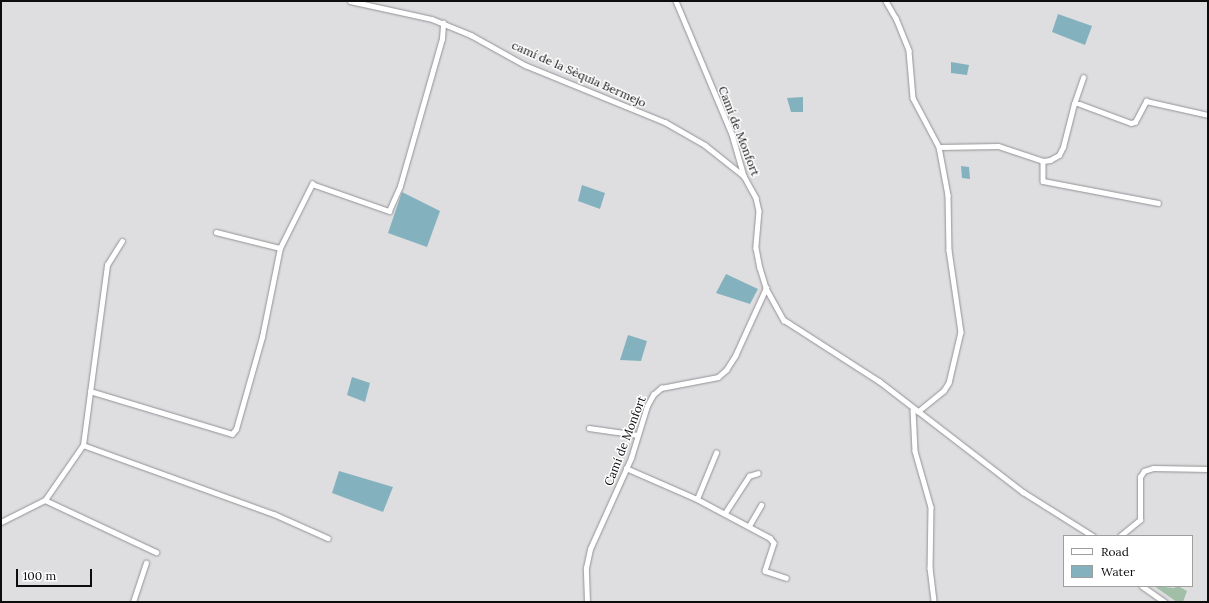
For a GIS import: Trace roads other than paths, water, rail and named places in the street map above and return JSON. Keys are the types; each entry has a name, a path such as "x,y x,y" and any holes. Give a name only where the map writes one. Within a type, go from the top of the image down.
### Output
{"street":[{"name":"camí de la Sèquia Bermejo","path":"350,1 443,23 471,35 525,65 665,122 705,145 744,176"},
{"name":"Camí de Monfort","path":"587,602 586,568 590,549 626,468 647,406 653,395 661,388 718,377 726,370 735,356 766,288 756,248 759,210 756,198 744,176 732,134 676,1"},
{"path":"886,1 896,18 908,51 913,98 939,147 948,195 948,250 962,332 949,383 944,391 916,411"},
{"path":"90,391 232,434 236,429 260,344 280,248 312,184 389,211 400,186 438,54 443,23"},
{"path":"939,147 998,146 1043,161 1050,160 1059,155 1083,78"},
{"path":"1074,104 1080,104 1131,123 1135,122 1146,101 1208,115"},
{"path":"1043,161 1043,181 1158,203"},
{"path":"216,232 280,248"},
{"path":"1,522 45,500 83,445 107,265 122,241"},
{"path":"766,288 784,320 795,329 868,374 1023,492 1091,535"},
{"path":"916,411 915,451 931,506 930,568 934,602"},
{"path":"589,428 638,435"},
{"path":"83,445 274,514 328,538"},
{"path":"697,499 716,453"},
{"path":"626,468 697,499 770,538 774,544 765,571 786,578"},
{"path":"1121,535 1140,520 1140,477 1144,471 1153,468 1208,469"},
{"path":"725,513 749,476 758,473"},
{"path":"45,500 156,552"},
{"path":"750,526 762,505"},
{"path":"132,602 146,563"},
{"path":"1143,587 1165,602"}],"water":[{"path":"1058,14 1092,26 1085,45 1052,32"},
{"path":"951,62 969,65 967,75 951,73"},
{"path":"803,97 803,112 791,112 787,98"},
{"path":"961,166 969,167 970,179 962,178"},
{"path":"582,185 605,193 600,209 578,201"},
{"path":"402,192 440,211 427,247 388,233"},
{"path":"726,274 758,289 750,304 716,293"},
{"path":"628,335 647,341 641,361 620,360"},
{"path":"352,377 370,383 365,402 347,395"},
{"path":"339,471 393,487 383,512 332,493"}]}
